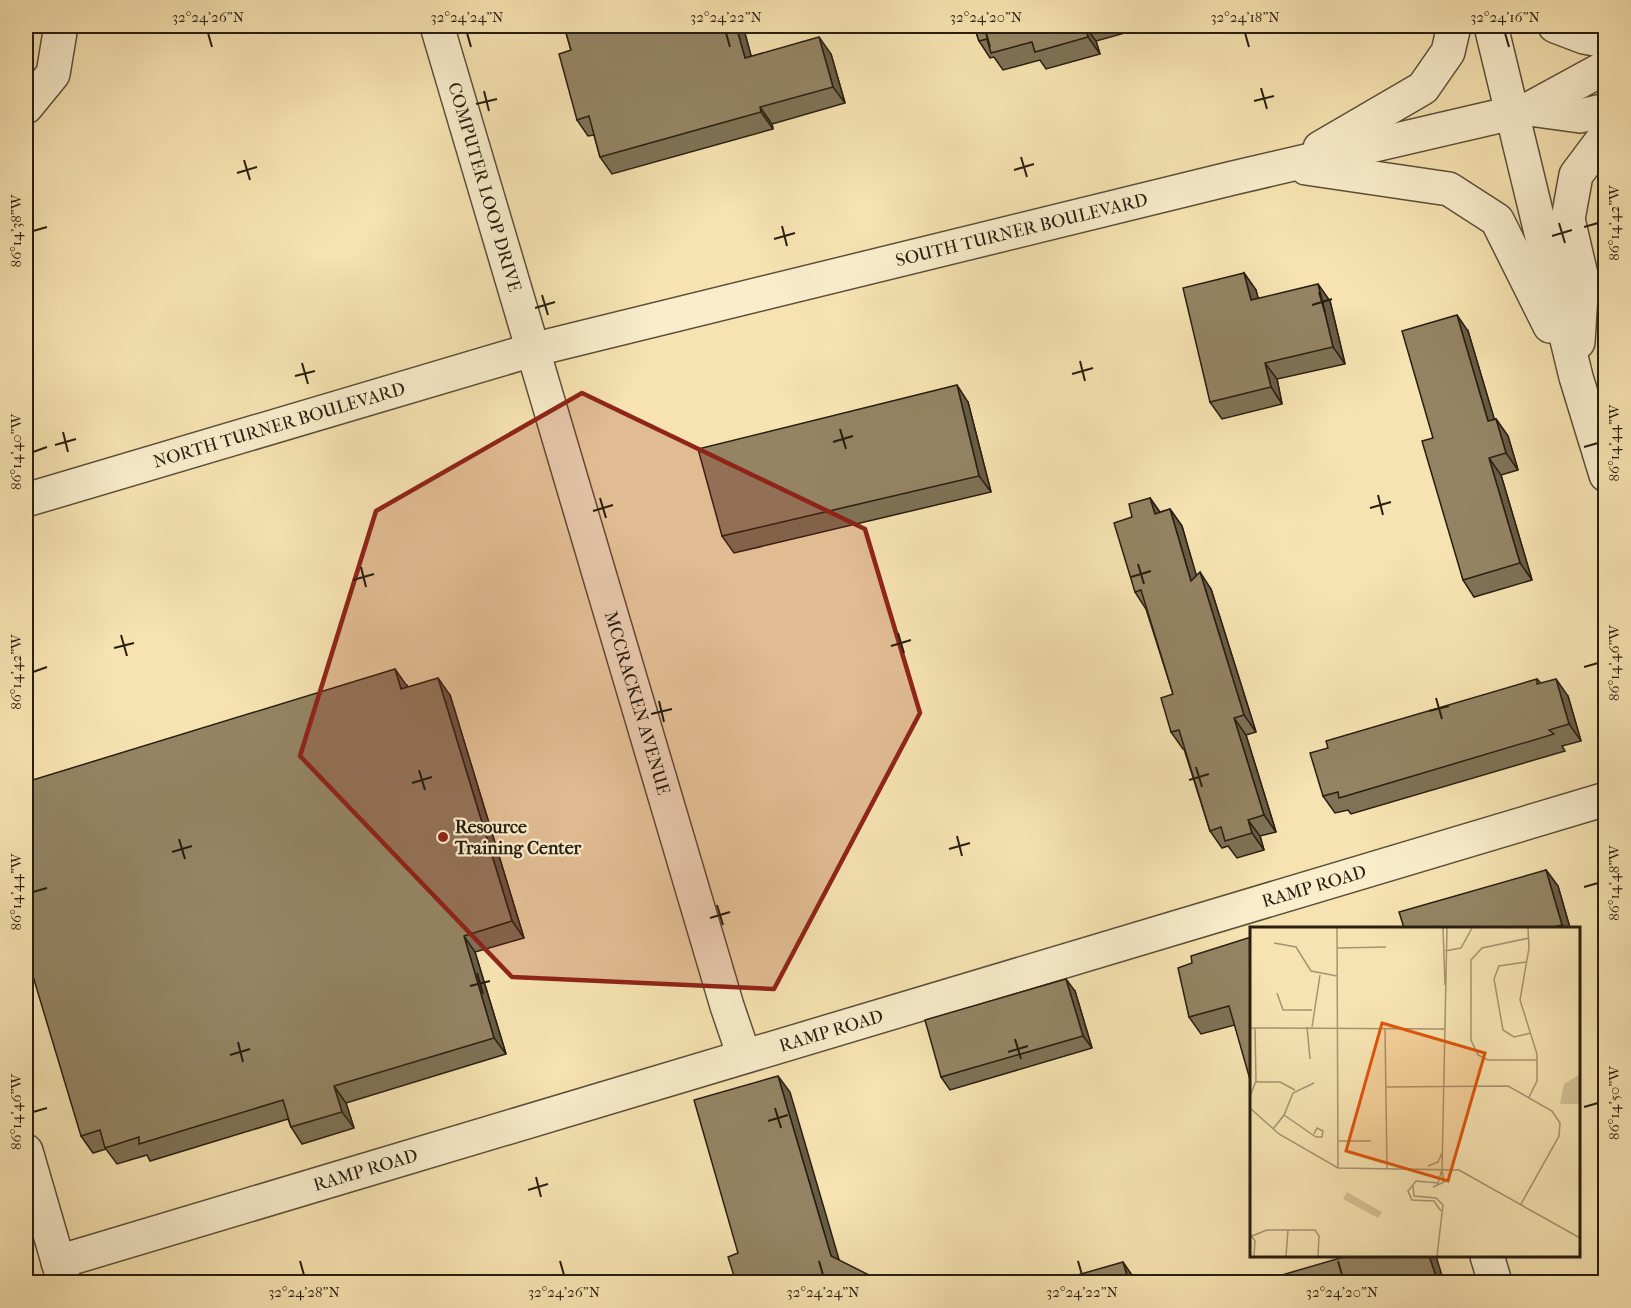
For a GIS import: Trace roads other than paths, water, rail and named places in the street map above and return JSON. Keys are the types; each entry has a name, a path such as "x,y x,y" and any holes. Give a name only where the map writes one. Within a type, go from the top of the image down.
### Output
{"street":[{"path":"26,107 53,74 62,26"},
{"name":"COMPUTER LOOP DRIVE","path":"437,26 532,350"},
{"path":"1289,165 1423,88 1448,52 1454,26"},
{"path":"1491,26 1520,111 1576,376 1605,475"},
{"path":"1555,26 1584,37 1605,41"},
{"path":"1520,111 1605,67"},
{"path":"1520,111 1580,116 1605,110"},
{"name":"SOUTH TURNER BOULEVARD","path":"532,350 1289,165 1520,111"},
{"path":"1576,376 1581,279 1568,219 1576,175 1605,135"},
{"path":"1289,165 1449,189 1497,220 1576,376"},
{"name":"NORTH TURNER BOULEVARD","path":"26,500 532,350"},
{"name":"MCCRACKEN AVENUE","path":"532,350 723,994 744,1056"},
{"name":"RAMP ROAD","path":"61,1272 744,1056 1605,799"},
{"path":"26,1151 61,1272"},
{"path":"1487,1257 1495,1282"}],"place":[{"name":"Resource Training Center","path":"443,837"}]}
